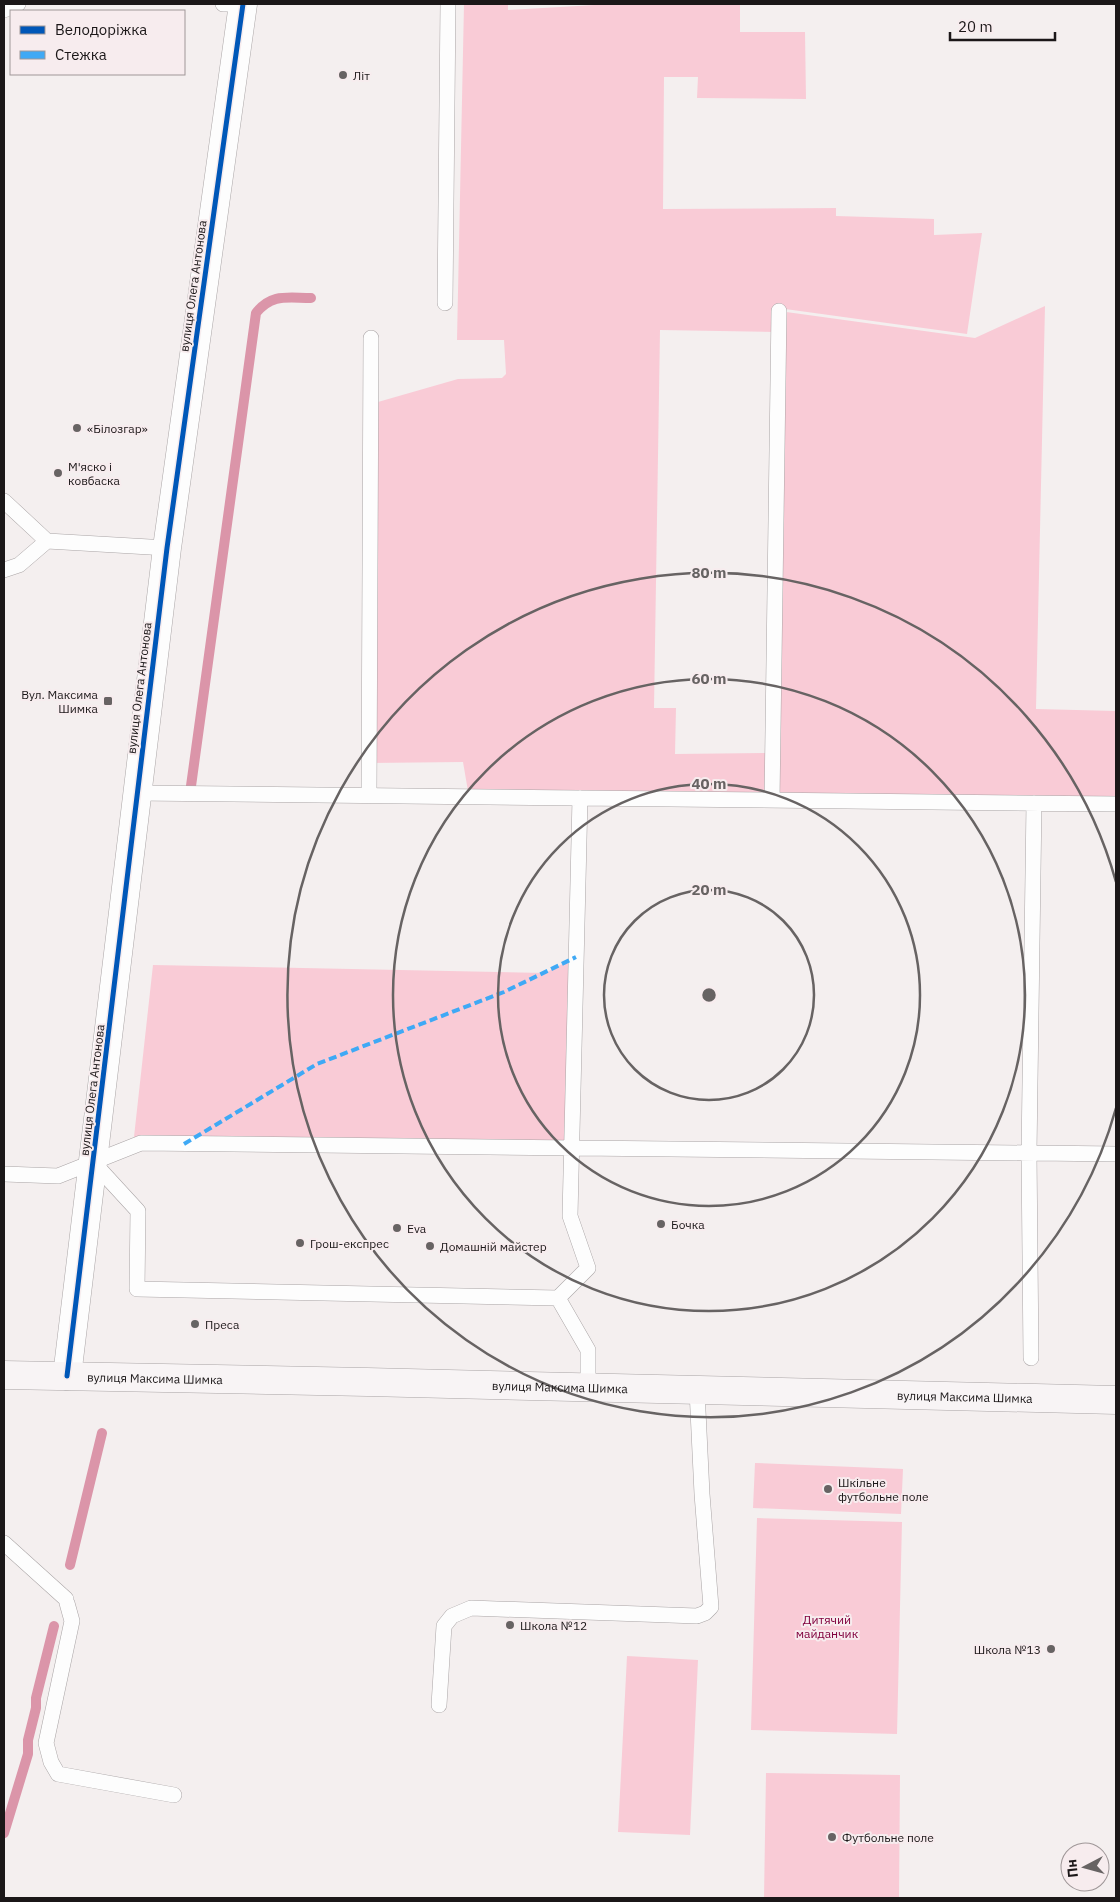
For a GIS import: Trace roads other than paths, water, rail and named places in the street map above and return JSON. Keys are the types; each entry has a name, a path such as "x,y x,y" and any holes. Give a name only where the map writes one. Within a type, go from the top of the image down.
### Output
{"main road":[{"name":"вулиця Максима Шимка","path":"4,1375 1116,1400"}],"street":[{"name":"вулиця Олега Антонова","path":"67,1376 167,548 243,4"}],"lane":[{"path":"4,10 18,4"},
{"path":"223,4 243,4"},
{"path":"445,303 448,4"},
{"path":"772,800 779,311"},
{"path":"369,796 372,338"},
{"path":"4,501 47,541 167,548"},
{"path":"4,570 19,566 47,541"},
{"path":"136,793 1116,804"},
{"path":"93,1162 138,1211 137,1289 558,1298 588,1268 570,1216 580,798"},
{"path":"1032,1358 1029,1153 1034,804"},
{"path":"4,1174 58,1176 141,1143 1116,1154"},
{"path":"558,1298 588,1350 588,1388"},
{"path":"439,1704 444,1626 452,1616 471,1608 697,1616 705,1613 711,1607 702,1494 697,1390"},
{"path":"4,1543 66,1601 72,1621 46,1743 58,1774 174,1795"}],"waterway":[{"path":"191,786 256,313 274,299 288,297 311,298"},
{"path":"70,1565 102,1433"},
{"path":"4,1833 28,1754 28,1740 36,1708 36,1698 54,1626"}],"place":[{"name":"Літ","path":"343,75"},
{"name":"«Білозгар»","path":"77,428"},
{"name":"М'яско і ковбаска","path":"58,473"},
{"name":"Вул. Максима Шимка","path":"108,701"},
{"name":"Бочка","path":"661,1224"},
{"name":"Eva","path":"397,1228"},
{"name":"Грош-експрес","path":"300,1243"},
{"name":"Домашній майстер","path":"430,1246"},
{"name":"Преса","path":"195,1324"},
{"name":"Шкільне футбольне поле","path":"828,1489"},
{"name":"Школа №12","path":"510,1625"},
{"name":"Школа №13","path":"1051,1649"},
{"name":"Футбольне поле","path":"832,1837"}],"park label":[{"name":"Дитячий майданчик","path":"827,1626"}]}
